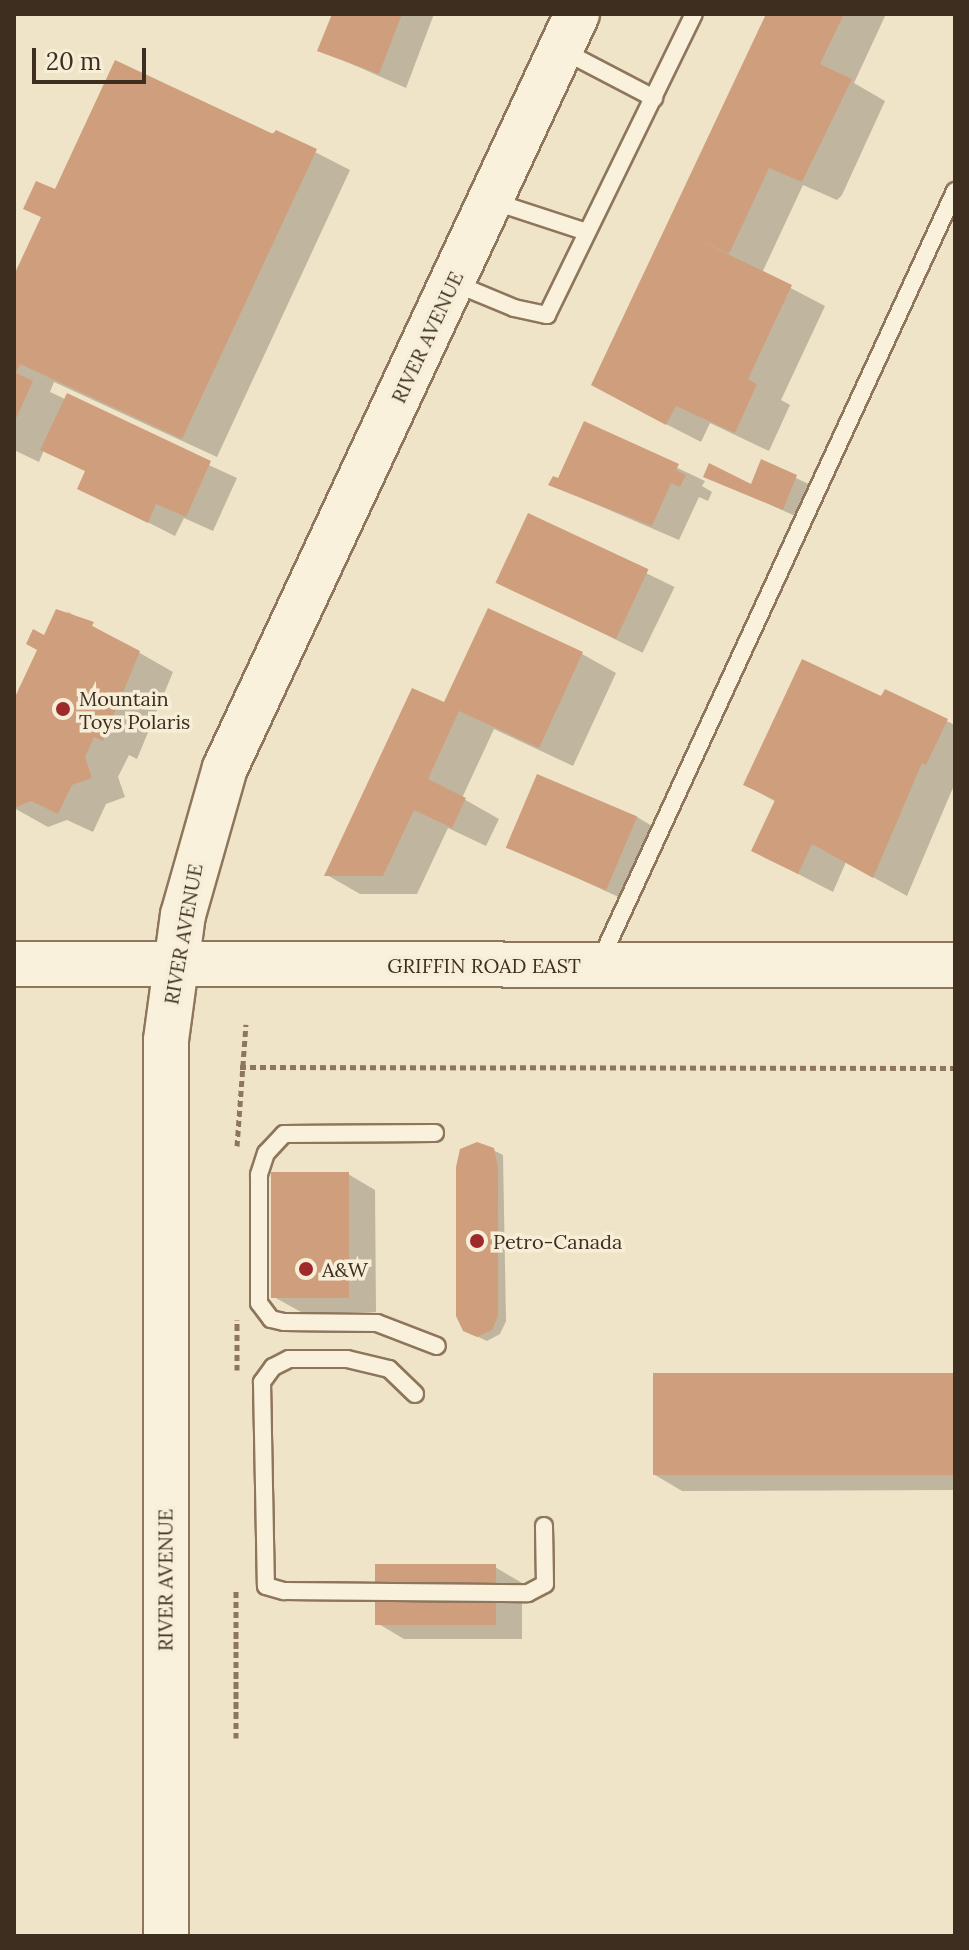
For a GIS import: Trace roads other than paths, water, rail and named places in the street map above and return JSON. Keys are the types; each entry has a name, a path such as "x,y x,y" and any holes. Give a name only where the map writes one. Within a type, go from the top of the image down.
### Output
{"street":[{"name":"RIVER AVENUE","path":"166,1936 166,1056 173,965 200,844 225,768 569,32"},
{"name":"GRIFFIN ROAD EAST","path":"14,964 955,965"}],"lane":[{"path":"453,283 514,308 547,315 694,14"},
{"path":"569,32 654,98"},
{"path":"598,965 955,191"},
{"path":"491,201 587,232"},
{"path":"435,1133 284,1134 266,1153 259,1175 259,1303 271,1319 284,1322 377,1323 437,1346"},
{"path":"415,1394 389,1369 347,1359 289,1359 273,1367 262,1382 266,1586 284,1591 528,1593 545,1584 544,1526"}],"place":[{"name":"Mountain Toys Polaris","path":"63,709"},
{"name":"Petro-Canada","path":"477,1241"},
{"name":"A&W","path":"306,1269"}]}
